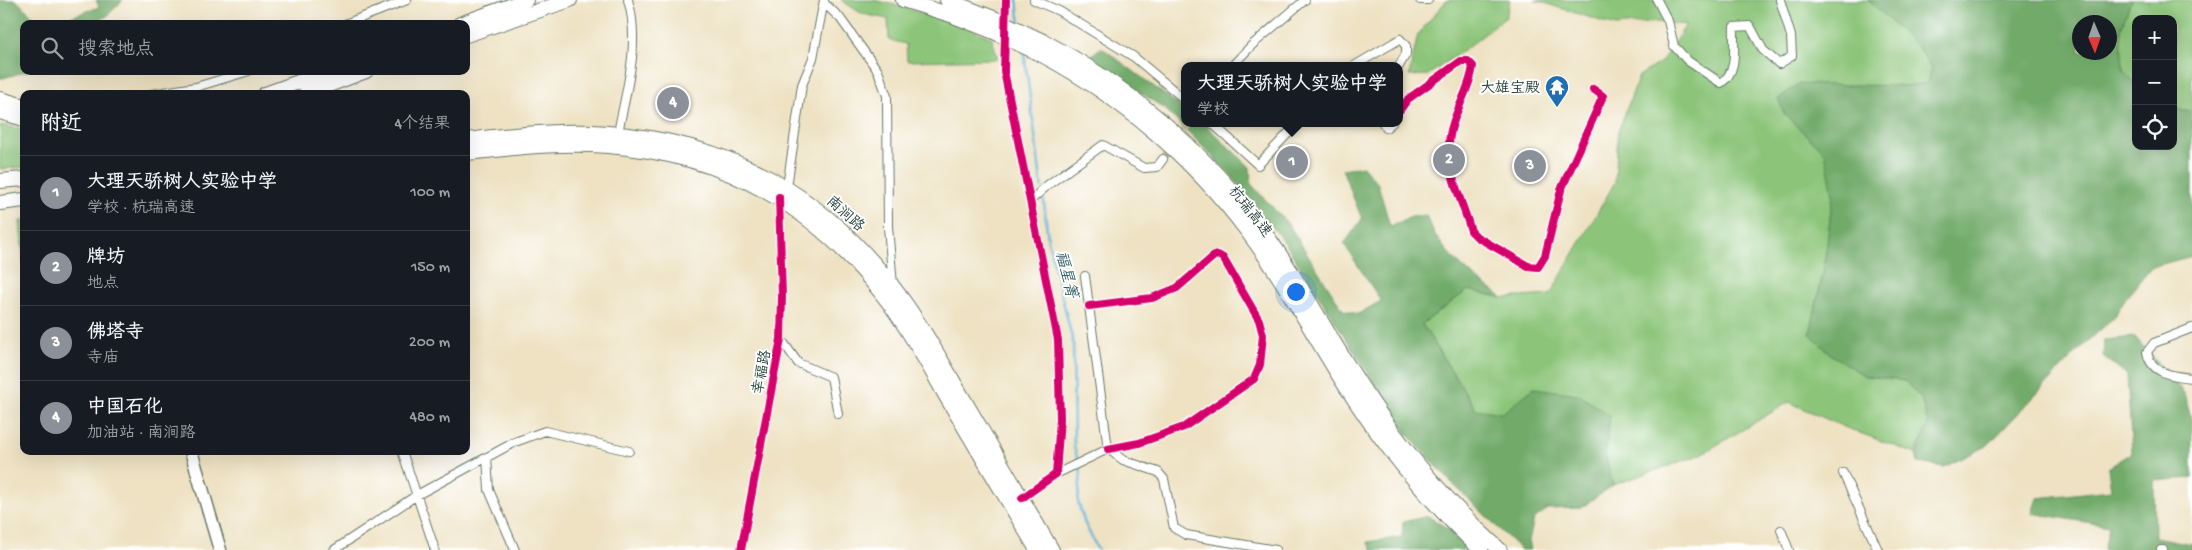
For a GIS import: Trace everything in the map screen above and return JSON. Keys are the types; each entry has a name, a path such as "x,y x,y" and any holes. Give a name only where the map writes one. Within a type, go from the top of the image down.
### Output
{"highway":[{"path":"470,20 526,0"},
{"path":"470,34 570,0"},
{"name":"杭瑞高速","path":"903,0 951,15 995,25"},
{"name":"杭瑞高速","path":"947,0 1043,48 1082,63 1136,101 1188,146 1226,185 1276,249 1359,382 1401,444 1449,500 1500,550"},
{"name":"杭瑞高速","path":"1043,48 1134,116 1180,155 1216,193 1265,256 1348,389 1386,444 1427,495 1481,550"},
{"path":"276,90 318,75"},
{"path":"315,90 355,75"},
{"path":"0,99 20,105"},
{"path":"0,112 20,118"},
{"name":"南涧路","path":"470,140 563,132 618,134 653,138 704,150 746,165 782,192 835,241 890,304 1016,501 1052,550"},
{"name":"南涧路","path":"470,153 563,145 635,149 683,159 721,170 812,204 844,231 893,286 938,353 1016,501 1037,550"},
{"path":"0,181 20,179"},
{"path":"0,202 20,200"}],"main road":[{"path":"192,455 220,550"}],"street":[{"path":"355,20 407,0"},
{"path":"618,134 634,37 633,15 628,0"},
{"path":"1006,0 1004,71 1058,340 1060,419 1056,474"},
{"path":"1034,0 1060,11 1134,57 1181,96"},
{"path":"1236,62 1252,45 1305,0"},
{"path":"1420,0 1428,0"},
{"path":"1657,0 1668,21 1674,46 1688,61 1721,83 1729,78 1734,66 1734,27 1750,26 1763,50 1779,64 1792,56 1791,36 1780,0"},
{"path":"824,1 840,18 878,71 887,96 888,227 893,286"},
{"name":"幸福路","path":"741,550 781,339 782,192 802,85 812,58 824,1"},
{"path":"1361,62 1400,39 1406,46 1406,54 1401,62"},
{"path":"1403,106 1408,99 1461,61 1468,61 1473,66 1471,82 1450,134 1451,174 1471,231 1476,237 1528,266 1538,268 1545,256 1561,190 1603,96 1593,89"},
{"path":"181,90 196,88 237,75"},
{"path":"1216,127 1258,164 1294,127"},
{"path":"1031,200 1048,184 1102,146 1144,168 1157,167 1163,159"},
{"path":"1016,501 1056,474 1108,449 1139,443 1184,427 1254,379 1260,365 1263,335 1259,320 1223,258 1218,255 1214,256 1177,288 1152,298 1089,306"},
{"path":"1085,276 1108,449 1123,460 1158,472 1164,480 1174,528 1186,535 1276,550"},
{"path":"2192,328 2154,343 2147,352 2149,363 2155,369 2177,376 2192,378"},
{"path":"781,339 798,363 831,377 838,414"},
{"path":"334,550 417,495 515,442 545,431 629,451"},
{"path":"403,455 435,550"},
{"path":"487,457 489,490 514,550"},
{"path":"1843,473 1878,550"},
{"path":"1781,530 1790,550"}],"green space":[{"path":"0,0 16,0 37,20 20,20 20,73 0,78"},
{"path":"96,0 123,0 106,17 95,20 62,20 99,7"},
{"path":"841,0 874,0 952,22 992,38 998,59 907,61 906,44 889,40 888,19 862,14"},
{"path":"1447,0 1510,0 1506,17 1467,48 1428,75 1409,76 1418,34"},
{"path":"1535,0 1868,0 1917,46 1932,68 1928,83 1906,86 1832,85 1785,115 1826,153 1833,194 1824,268 1810,334 1830,354 1865,376 1905,381 1921,398 1928,424 1916,454 1844,427 1789,402 1700,455 1613,485 1605,454 1610,416 1534,388 1502,414 1476,409 1422,324 1468,290 1503,298 1550,295 1615,182 1618,132 1639,76 1661,62 1686,25 1656,22 1616,26"},
{"path":"1868,0 2131,0 2121,29 2123,70 2132,79 2132,150 2177,150 2177,110 2192,112 2192,256 2151,267 2125,299 2114,317 2077,352 1987,446 1944,467 1918,463 1916,454 1928,424 1921,398 1905,381 1865,376 1830,354 1810,334 1824,268 1833,194 1825,153 1785,115 1778,99 1798,84 1906,86 1928,83 1932,68 1917,46"},
{"path":"2131,0 2192,0 2192,112 2177,110 2177,15 2132,15 2132,79 2123,70 2121,29"},
{"path":"1101,47 1181,107 1181,125 1165,109 1089,58"},
{"path":"0,125 20,128 20,167 0,169"},
{"path":"1183,127 1207,127 1250,167 1251,184 1289,225 1343,310 1358,314 1381,301 1344,244 1362,219 1342,169 1363,166 1378,184 1390,226 1414,216 1426,215 1439,241 1457,262 1503,298 1468,290 1422,324 1475,409 1502,413 1534,388 1578,394 1610,416 1605,454 1613,485 1581,508 1547,509 1534,519 1529,541 1531,550 1521,550 1452,483 1407,434 1285,243 1229,173"},
{"path":"2135,337 2184,393 2192,422 2192,478 2154,481 2155,537 2192,544 2192,550 2104,550 2109,526 2032,513 2037,498 2111,490 2108,468 2132,453 2127,375 2103,356 2104,340"},
{"path":"1428,516 1461,537 1475,550 1372,550 1367,542 1402,537 1403,522"}],"waterway":[{"name":"福星箐","path":"1017,0 1020,24"},
{"name":"福星箐","path":"1024,52 1042,188"},
{"name":"福星箐","path":"1043,193 1048,240 1073,342 1074,446 1081,472 1078,502 1085,524 1098,550"}],"tunnel":[{"path":"1163,159 1186,127"}],"cycle path":[{"path":"1006,0 1004,71 1058,340 1060,419 1056,474 1022,498"},
{"path":"1403,106 1408,99 1461,61 1468,61 1473,66 1469,84 1455,117 1450,135 1449,160 1455,184 1471,231 1477,237 1528,266 1538,267 1545,256 1561,190 1603,96 1593,89"},
{"path":"741,550 781,339 782,296 779,197"},
{"path":"1089,306 1152,298 1177,288 1214,256 1218,255 1223,258 1259,320 1263,335 1260,365 1254,379 1184,427 1139,443 1108,449"}],"place":[{"name":"中国石化","path":"673,103"},
{"name":"大雄宝殿","path":"1557,108"},
{"name":"牌坊","path":"1449,160"},
{"name":"大理天骄树人实验中学","path":"1292,162"},
{"name":"佛塔寺","path":"1530,166"}]}
